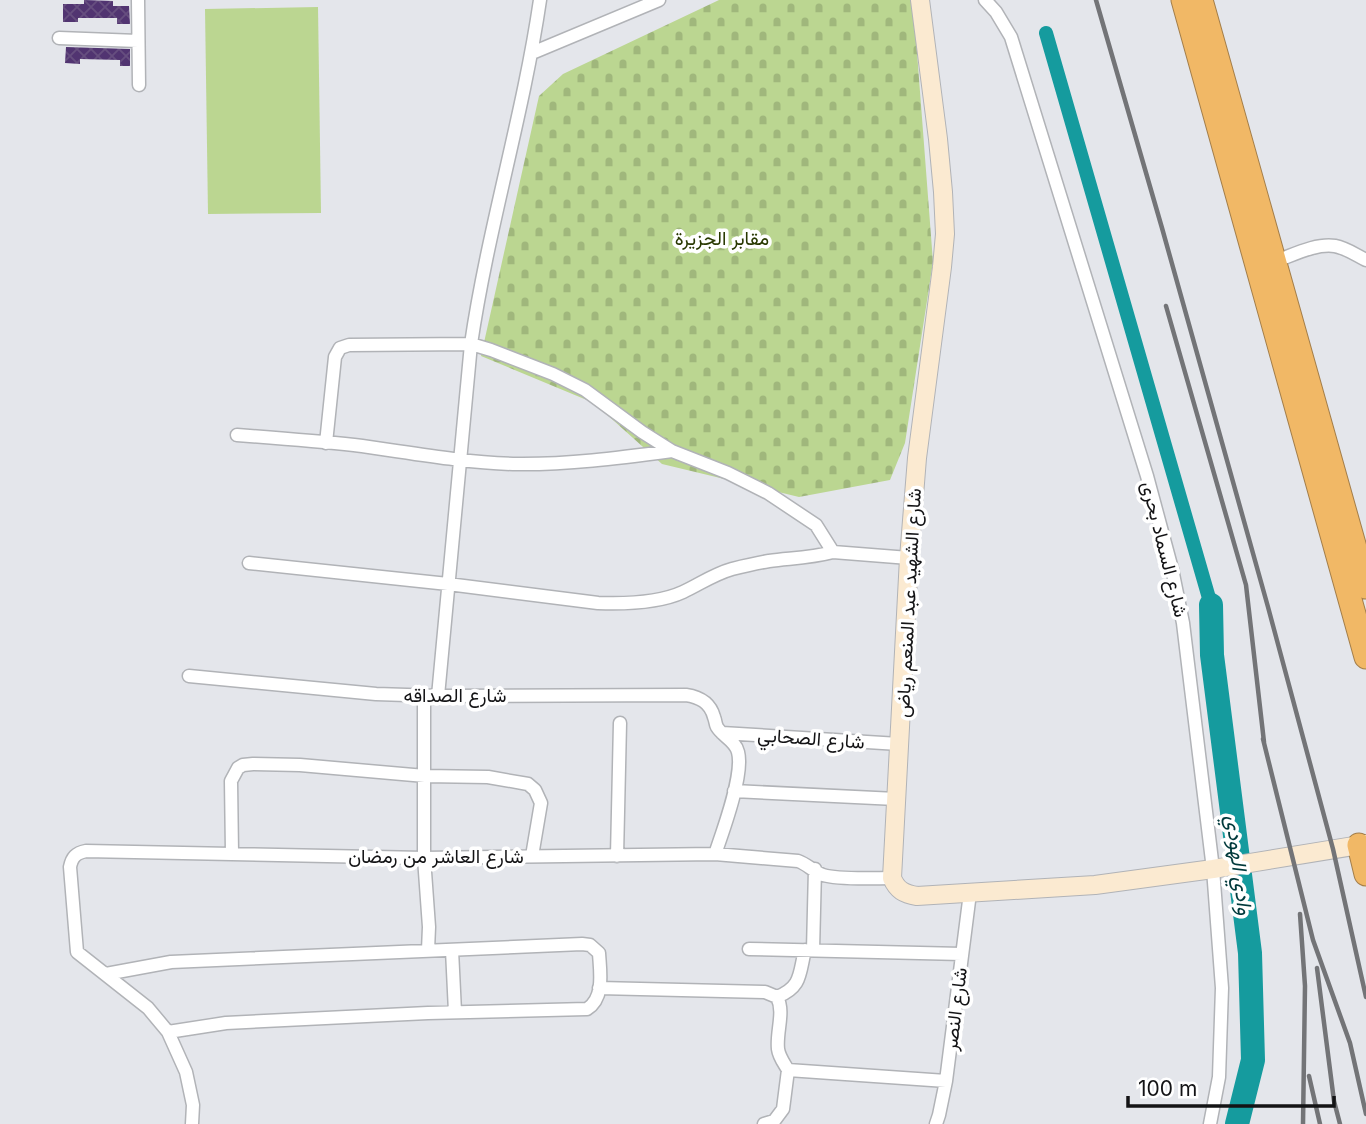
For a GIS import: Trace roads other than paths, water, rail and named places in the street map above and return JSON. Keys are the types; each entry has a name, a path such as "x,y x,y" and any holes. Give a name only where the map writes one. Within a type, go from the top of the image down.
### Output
{"highway":[{"path":"1183,0 1366,657"},
{"path":"1201,0 1366,587"},
{"path":"1362,845 1366,874"}],"street":[{"path":"138,0 139,85"},
{"path":"438,696 478,293 532,53 540,0"},
{"path":"532,53 659,0"},
{"name":"شارع الشهيد عبد المنعم رياض","path":"892,878 917,458 944,234 938,139 920,0"},
{"name":"شارع السماد بحرى","path":"985,0 996,12 1011,37 1147,476 1172,569 1183,623 1213,869 1222,988 1219,1077 1210,1124"},
{"path":"59,38 138,41"},
{"path":"1276,261 1329,246 1347,250 1366,260"},
{"path":"326,443 335,356 340,348 349,345 471,344 524,362 585,390 672,451 728,473 768,493 816,525 833,552"},
{"path":"237,435 512,464 553,464 672,451"},
{"path":"249,563 598,603 628,603 678,594 709,577 768,561 811,558 833,552 909,558"},
{"name":"شارع الصداقه","path":"189,677 424,696 686,695 697,697 707,704 722,733"},
{"path":"424,696 424,858 428,950"},
{"path":"617,856 620,723"},
{"path":"715,854 734,791 738,764 734,743 722,733"},
{"name":"شارع الصحابي","path":"722,733 899,744"},
{"path":"232,853 232,781 237,768 243,765 300,765 425,776 488,777 528,784 535,790 541,803 532,856"},
{"path":"734,791 896,799"},
{"path":"892,878 898,888 908,895 917,896 1096,885 1362,845"},
{"name":"شارع العاشر من رمضان","path":"106,974 77,952 70,867 72,859 78,853 86,851 424,858 715,854 798,861 822,874 839,877 892,878"},
{"path":"599,988 765,992 777,997 788,993 795,987 809,950 815,869"},
{"name":"شارع النصر","path":"936,1124 946,1081 970,893"},
{"path":"106,974 171,962 428,950 590,945 599,953 597,1000 587,1009 455,1012 226,1023 168,1032"},
{"path":"749,949 962,954"},
{"path":"452,950 455,1012"},
{"path":"106,974 149,1008 168,1032 186,1072 193,1105 192,1124"},
{"path":"764,1124 775,1121 783,1109 788,1070 778,1048 780,1006 777,997"},
{"path":"788,1070 946,1081"}],"waterway":[{"path":"1046,33 1211,605"},
{"name":"وادي الهودي","path":"1211,605 1212,655 1250,953 1253,1060 1237,1124"}],"railway":[{"path":"1096,0 1268,607 1333,849 1366,997"},
{"path":"1166,306 1246,585 1264,742"},
{"path":"1263,739 1313,940 1350,1043 1366,1114"},
{"path":"1300,914 1305,986 1303,1124"},
{"path":"1317,968 1334,1101 1340,1124"},
{"path":"1309,1076 1320,1124"}],"park label":[{"name":"مقابر الجزيرة","path":"722,238"}]}
